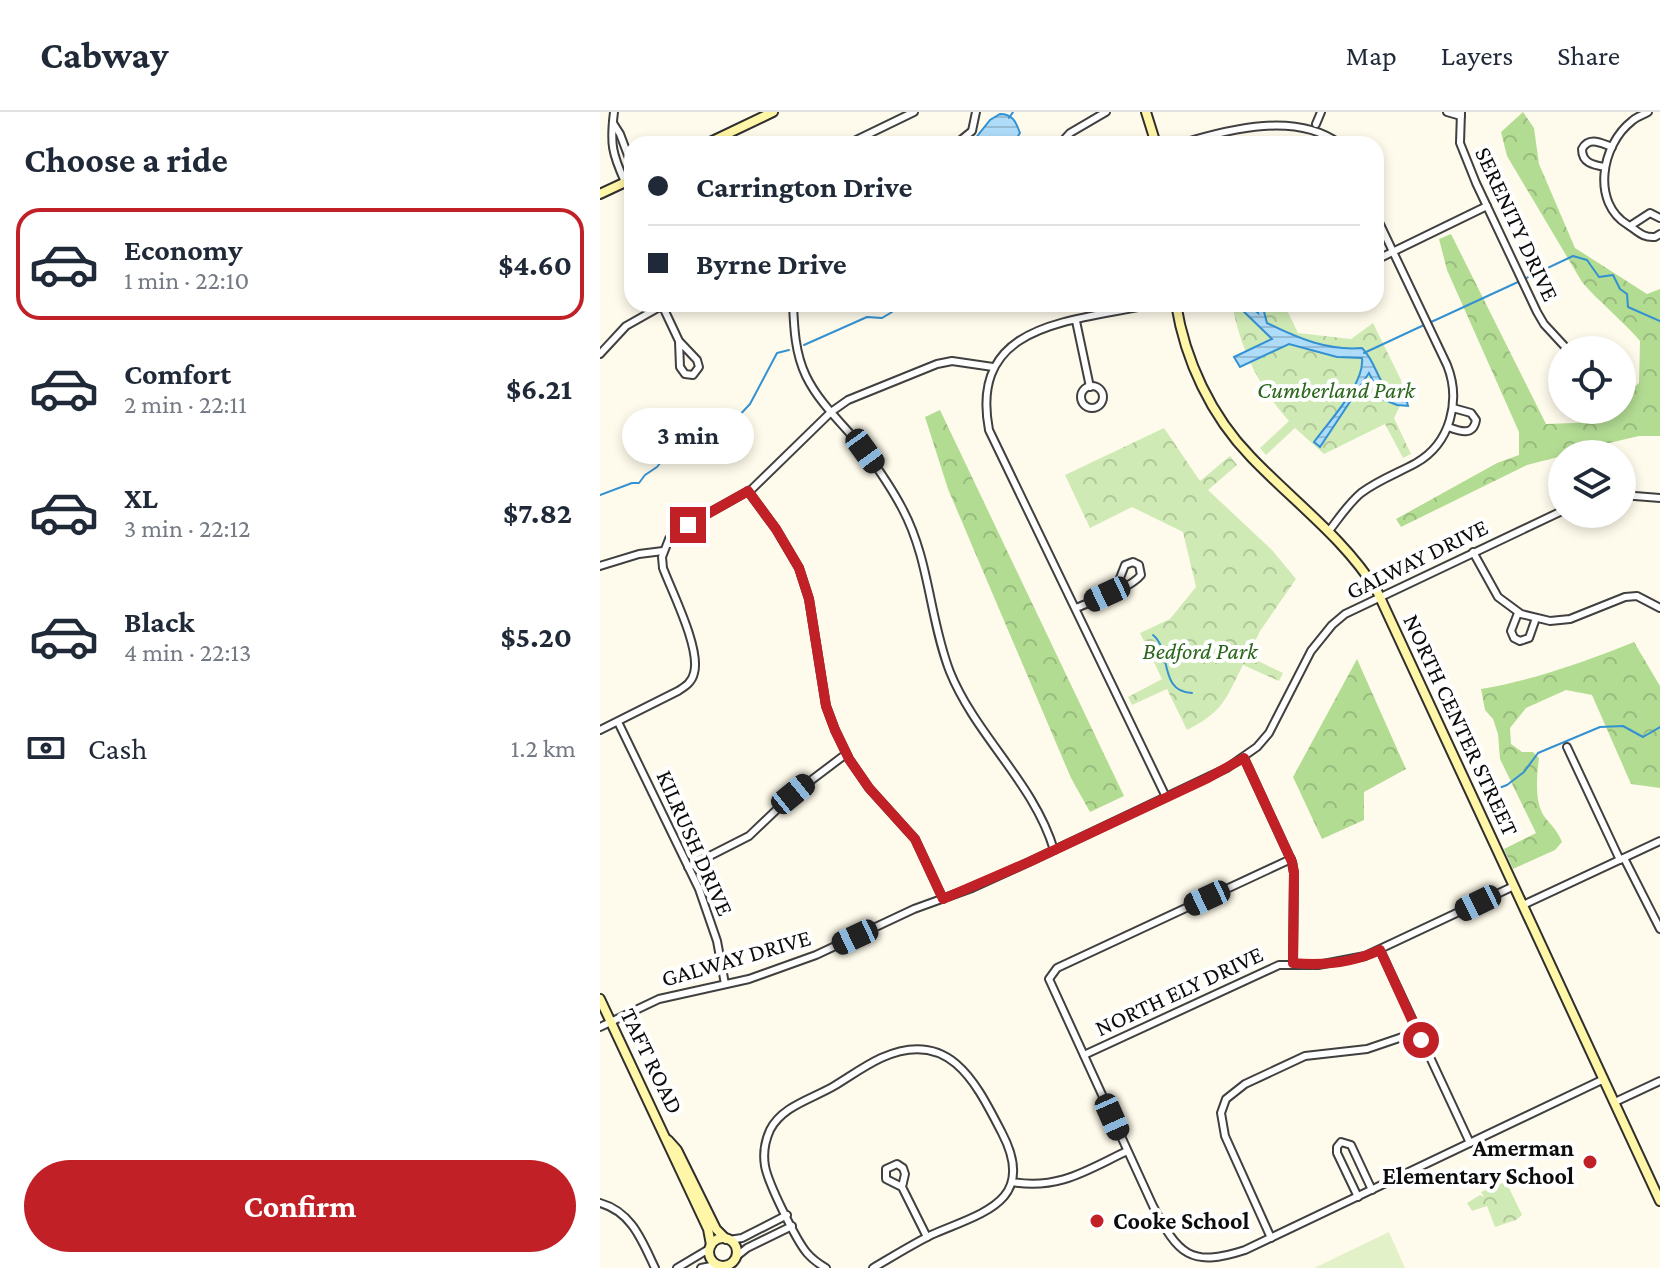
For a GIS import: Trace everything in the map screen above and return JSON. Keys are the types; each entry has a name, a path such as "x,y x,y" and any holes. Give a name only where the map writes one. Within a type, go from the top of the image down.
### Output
{"street":[{"path":"614,112 611,140 624,170"},
{"path":"731,136 773,112"},
{"path":"864,136 914,112"},
{"path":"966,136 972,131 976,112"},
{"path":"1067,136 1106,112"},
{"path":"1146,112 1154,136"},
{"path":"1316,124 1321,112"},
{"path":"1447,112 1461,114"},
{"path":"1648,112 1632,121 1612,147 1605,167 1604,183 1609,204 1618,218 1648,237 1660,234"},
{"name":"SERENITY DRIVE","path":"1461,114 1460,143 1537,312 1555,336"},
{"path":"1208,136 1278,116"},
{"path":"1307,120 1330,136"},
{"path":"613,123 624,145"},
{"path":"1605,167 1587,162 1582,149 1592,141 1612,147"},
{"path":"600,194 624,183"},
{"path":"1384,256 1487,206"},
{"path":"1630,226 1650,213 1660,218"},
{"path":"1329,531 1362,492 1426,456 1448,427 1453,408 1454,391 1450,373 1384,232"},
{"path":"600,354 626,326 650,312"},
{"path":"667,312 679,341 681,370 693,375 699,367 697,360 679,341"},
{"path":"794,312 804,373 831,412 865,451 904,511 920,551 950,672 962,696 1031,801 1054,850"},
{"path":"1116,312 1042,329 1023,337 1004,352 993,367 986,398 989,430 1166,797"},
{"name":"NORTH CENTER STREET","path":"1178,312 1192,363 1217,414 1249,456 1360,563 1379,596 1660,1201"},
{"path":"1076,321 1090,387"},
{"path":"600,730 678,691 689,684 694,676 694,655 663,568 663,551 669,539 680,529 748,491 831,412 848,400 937,364 952,361 993,367"},
{"path":"1448,427 1464,432 1475,425 1476,420 1471,413 1453,408"},
{"path":"748,491 799,568 809,599 826,706 846,754 869,788 915,839 943,899"},
{"path":"1636,496 1660,498"},
{"name":"GALWAY DRIVE","path":"600,1027 659,999 794,964 1054,850 1244,758 1269,733 1298,673 1321,638 1345,614 1548,517"},
{"path":"600,566 639,554 663,551"},
{"path":"1473,552 1498,597 1518,613 1536,618 1570,619 1625,597 1637,596 1660,608"},
{"path":"1076,608 1107,594 1138,580 1141,572 1139,565 1133,562 1125,565 1118,583 1107,594"},
{"path":"1518,613 1511,631 1514,638 1520,641 1529,638 1536,618"},
{"name":"KILRUSH DRIVE","path":"618,722 688,867 714,930 725,984"},
{"path":"1567,747 1660,929"},
{"path":"688,867 749,836 793,794 846,754"},
{"path":"1244,758 1291,859 1294,873 1293,963"},
{"path":"1523,905 1660,841"},
{"path":"1291,859 1057,968 1049,979 1164,1226 1177,1245 1194,1257 1211,1259 1231,1255 1271,1238 1604,1079"},
{"name":"NORTH ELY DRIVE","path":"1084,1055 1279,965 1342,962 1380,950 1514,886"},
{"path":"1380,950 1470,1143"},
{"name":"TAFT ROAD","path":"600,999 708,1229 710,1247"},
{"path":"1271,1238 1225,1136 1221,1113 1226,1099 1245,1084 1305,1056 1367,1049 1417,1032"},
{"path":"826,1268 808,1254 765,1167 766,1142 773,1125 794,1106 873,1062 906,1051 921,1050 943,1055 968,1074 1009,1147 1014,1170 1012,1182 1004,1198 991,1210 927,1237 873,1268"},
{"path":"1615,1102 1660,1081"},
{"name":"TAFT ROAD","path":"667,1140 677,1150 716,1229 728,1239"},
{"path":"1358,1197 1337,1153 1339,1143 1351,1145 1372,1190"},
{"path":"1012,1182 1032,1186 1053,1184 1127,1151"},
{"path":"902,1187 927,1237"},
{"path":"600,1203 617,1210 631,1222 655,1268"},
{"path":"677,1268 718,1239 742,1238 787,1215"},
{"path":"701,1268 729,1265 747,1248 792,1226"},
{"path":"728,1239 736,1246 736,1261"},
{"path":"710,1247 710,1258 720,1266"}],"green space":[{"path":"1523,112 1534,128 1539,164 1575,248 1647,294 1660,289 1660,436 1622,440 1548,440 1548,460 1527,465 1401,527 1396,519 1497,463 1519,455 1519,432 1447,270 1439,239 1451,234 1546,424 1636,424 1640,341 1582,282 1507,156 1501,132"},
{"name":"Cumberland Park","path":"1234,312 1288,312 1298,333 1351,339 1373,323 1401,380 1404,398 1394,418 1411,454 1403,458 1385,424 1324,454 1295,428 1266,455 1260,448 1289,421 1252,367"},
{"path":"940,410 1124,796 1090,812 1071,778 948,489 925,417"},
{"name":"Bedford Park","path":"1164,428 1200,481 1230,456 1237,465 1208,490 1272,550 1296,579 1260,631 1248,656 1283,673 1279,681 1243,665 1222,704 1209,717 1187,730 1167,689 1132,705 1128,697 1162,679 1140,633 1170,619 1196,587 1183,532 1132,507 1090,528 1065,475"},
{"path":"1634,642 1660,686 1660,788 1631,784 1592,695 1566,690 1526,708 1510,728 1511,744 1522,752 1533,752 1539,758 1539,804 1562,842 1555,850 1513,869 1504,849 1536,833 1500,759 1498,734 1493,719 1485,710 1481,689 1559,670"},
{"path":"1357,659 1406,769 1364,792 1364,820 1322,839 1293,777"},
{"path":"1502,1183 1509,1188 1522,1215 1495,1227 1487,1206 1472,1211 1467,1203 1480,1195 1484,1197 1481,1192"},
{"path":"1389,1232 1405,1268 1314,1268"}],"water":[{"path":"1000,114 1011,117 1020,133 1018,136 977,136 990,120"},
{"path":"1244,312 1264,312 1267,323 1301,338 1337,347 1362,348 1383,385 1406,398 1408,406 1382,399 1369,373 1320,447 1314,442 1352,390 1358,379 1362,358 1337,357 1289,344 1240,367 1234,357 1272,339"}],"waterway":[{"path":"1009,118 1013,112"},
{"path":"1524,279 1573,256 1587,260 1599,277 1613,275 1620,289 1627,294 1628,307 1660,321"},
{"path":"1429,323 1518,282"},
{"path":"804,345 867,317 882,318 892,312"},
{"path":"1364,353 1424,325"},
{"path":"600,495 639,483 669,452 735,420 750,404 777,353 789,350"},
{"path":"1153,635 1159,642 1174,686 1192,693"},
{"path":"1486,793 1507,785 1524,772 1538,753 1600,727 1623,726 1643,737 1660,727"}],"place":[{"name":"Amerman Elementary School","path":"1590,1162"},
{"name":"Cooke School","path":"1097,1221"}],"route":[{"path":"688,525 748,491 776,529 799,568 809,599 826,706 835,730 849,759 869,788 915,839 943,899 1029,862 1244,758 1292,862 1293,963 1318,965 1342,962 1380,950 1421,1040"}]}
